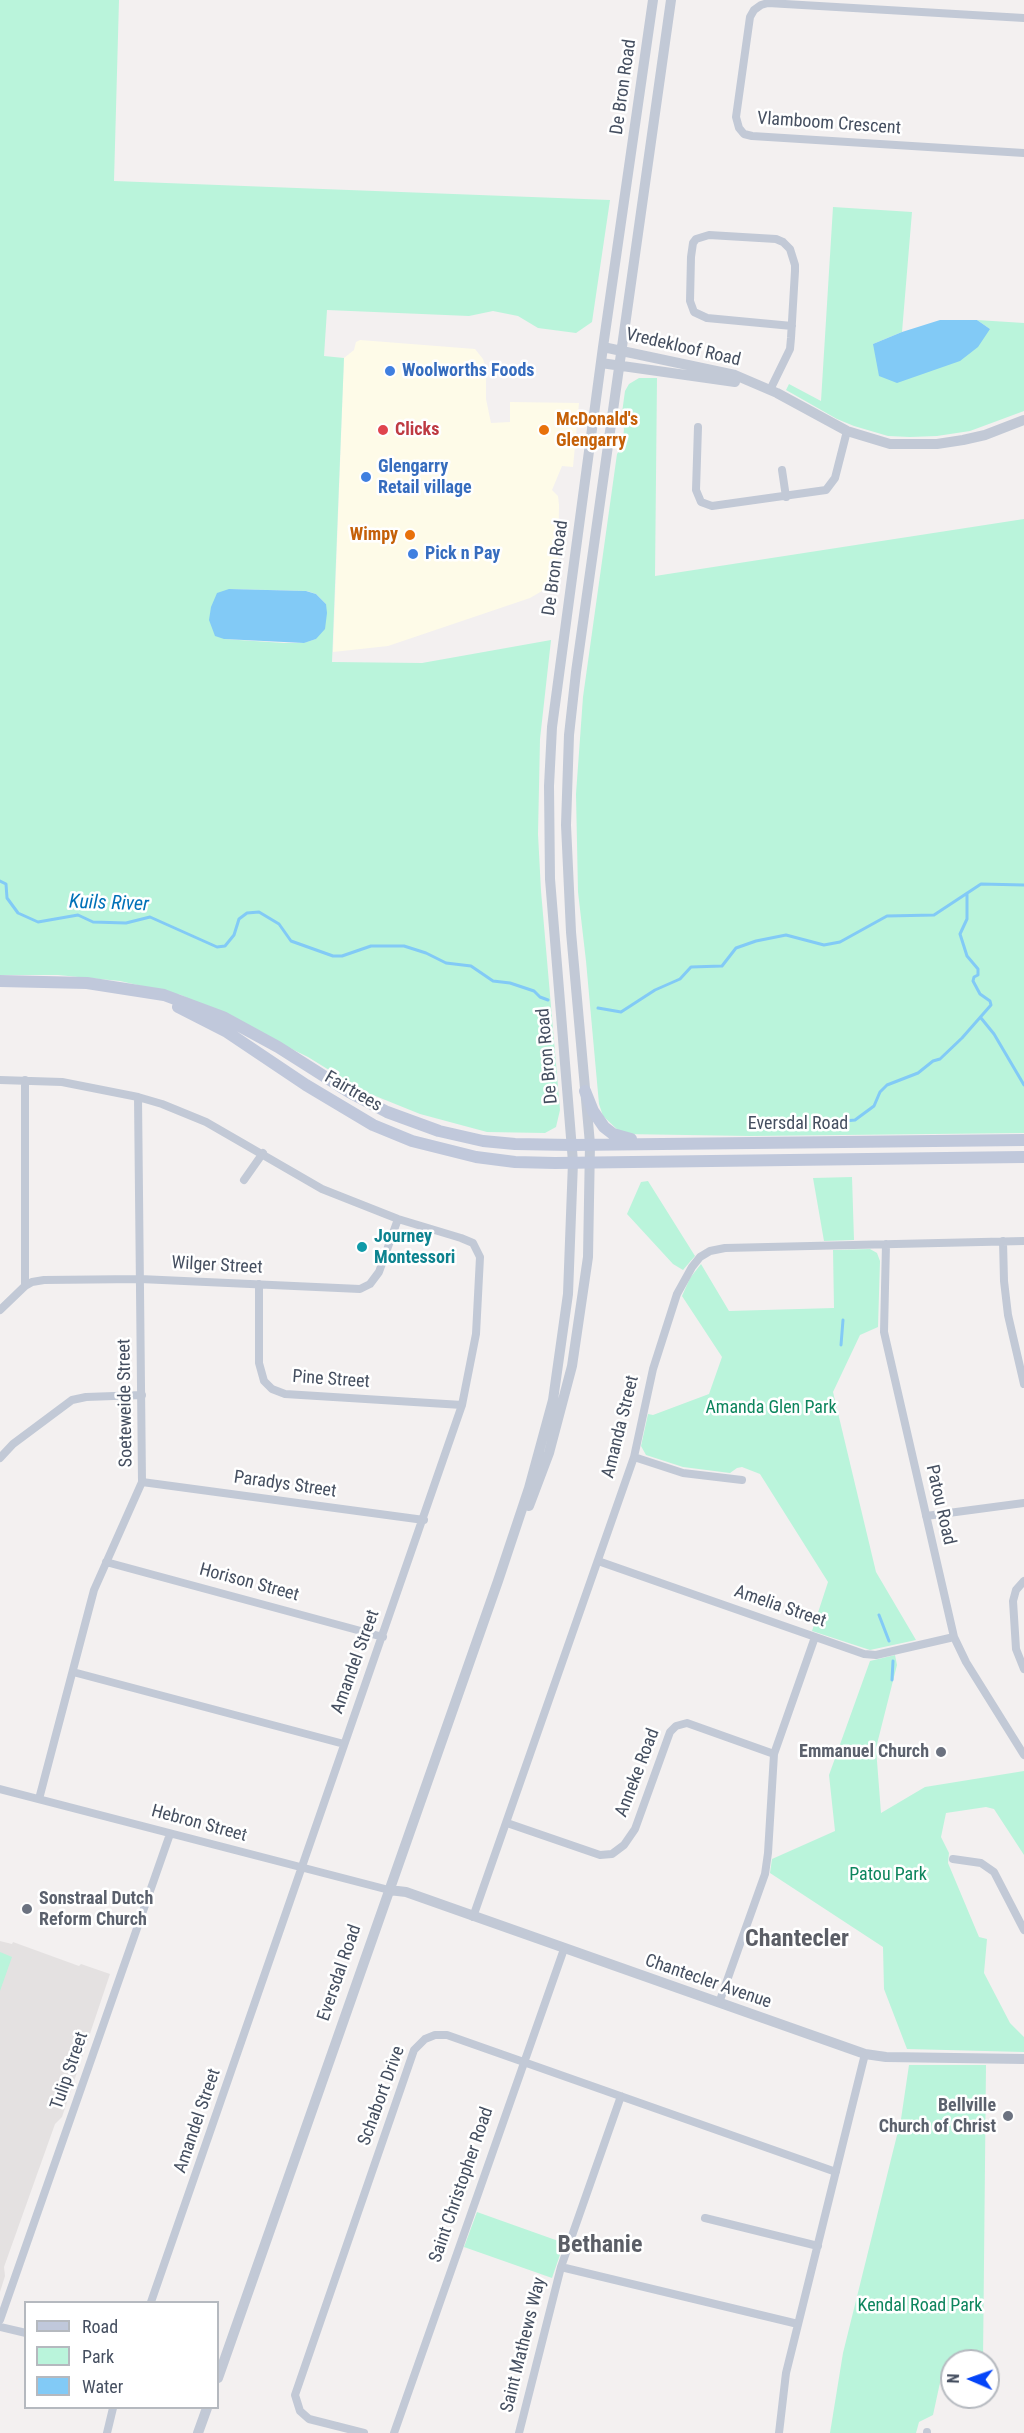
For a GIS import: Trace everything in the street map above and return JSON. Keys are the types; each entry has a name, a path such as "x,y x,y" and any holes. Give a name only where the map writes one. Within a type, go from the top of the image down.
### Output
{"main road":[{"name":"Fairtrees","path":"0,981 87,983 164,995 223,1017 278,1047 367,1102 387,1112 439,1131 504,1143 590,1144"},
{"name":"Fairtrees","path":"137,991 208,1021 356,1116 412,1141 476,1157 515,1162 590,1162"},
{"path":"585,1091 593,1111 604,1127 618,1136 644,1143"},
{"name":"Eversdal Road","path":"590,1144 1024,1140"},
{"name":"Eversdal Road","path":"590,1162 1024,1157"}],"street":[{"name":"De Bron Road","path":"572,1145 550,879 549,786 553,716 653,0"},
{"name":"De Bron Road","path":"590,1144 571,932 566,825 567,774 576,672 670,0"},
{"name":"Vlamboom Crescent","path":"1024,18 768,3 760,5 750,17 736,117 741,131 752,136 1024,153"},
{"path":"770,390 788,356 792,326 795,265 787,244 776,239 702,236 696,239 693,243 691,257 690,302 694,312 707,318 792,326"},
{"name":"Vredekloof Road","path":"603,347 735,375 770,390 847,431 890,444 937,444 985,435 1024,420"},
{"name":"Vredekloof Road","path":"601,363 753,384"},
{"path":"698,427 696,490 701,502 720,507 821,491 835,478 847,431"},
{"path":"782,470 786,496"},
{"name":"Amandel Street","path":"0,1080 62,1082 138,1097 206,1122 322,1189 398,1220 461,1238 473,1244 479,1253 480,1292 476,1334 462,1406 151,2301"},
{"path":"0,1310 25,1286 25,1080"},
{"name":"Soeteweide Street","path":"39,1799 94,1590 142,1482 138,1097"},
{"name":"Eversdal Road","path":"498,1581 503,1575 545,1462 572,1366 588,1257 590,1144"},
{"name":"Eversdal Road","path":"219,2375 529,1488 553,1400 568,1294 572,1145"},
{"path":"244,1180 263,1154"},
{"name":"Wilger Street","path":"25,1286 38,1281 140,1279 347,1290 366,1287 375,1280 379,1272 398,1220"},
{"path":"1003,1241 1008,1315 1024,1384"},
{"name":"Amanda Street","path":"473,1917 634,1457 652,1369 665,1328 684,1279 700,1257 710,1251 725,1248 1024,1241"},
{"name":"Patou Road","path":"886,1244 884,1332 954,1636 966,1662 1024,1755"},
{"name":"Pine Street","path":"259,1284 259,1363 264,1381 272,1389 285,1394 462,1406"},
{"path":"0,1458 13,1444 72,1400 86,1397 142,1395"},
{"path":"634,1457 683,1473 742,1480"},
{"name":"Paradys Street","path":"142,1482 424,1520"},
{"path":"926,1516 1024,1503"},
{"name":"Horison Street","path":"105,1562 383,1637"},
{"name":"Amelia Street","path":"598,1562 871,1655 954,1636"},
{"path":"1024,1581 1014,1595 1013,1607 1016,1649 1024,1669"},
{"path":"719,2003 765,1874 774,1754 815,1637"},
{"path":"73,1672 344,1744"},
{"name":"Anneke Road","path":"507,1823 600,1855 612,1854 624,1845 635,1829 670,1732 676,1726 687,1723 774,1754"},
{"name":"Hebron Street","path":"0,1789 389,1890"},
{"name":"Tulip Street","path":"0,2320 170,1834"},
{"path":"954,1858 981,1863 994,1872 1024,1929"},
{"name":"Chantecler Avenue","path":"389,1890 406,1892 865,2054 886,2057 1024,2059"},
{"name":"Saint Christopher Road","path":"394,2433 564,1949"},
{"name":"Schabort Drive","path":"364,2433 309,2419 300,2411 295,2395 414,2050 430,2037 447,2035 836,2172"},
{"path":"779,2433 786,2373 865,2054"},
{"name":"Saint Mathews Way","path":"519,2433 561,2267 621,2096"},
{"path":"705,2218 818,2246"},
{"path":"561,2267 798,2325"},
{"path":"0,2327 24,2333"},
{"path":"107,2433 113,2409"},
{"path":"198,2433 207,2409"}],"shaded area":[{"path":"360,340 475,349 483,359 486,369 486,399 491,423 510,422 510,402 579,403 573,467 562,466 552,490 558,496 559,505 558,567 542,591 530,598 388,646 333,652 344,358 354,350 356,342"},
{"path":"0,1941 12,1944 13,1942 79,1966 81,1964 110,1974 62,2117 55,2124 4,2267 5,2276 0,2292"}],"green space":[{"path":"0,0 119,0 114,181 610,200 592,322 576,333 538,328 518,316 493,311 469,316 327,310 324,356 344,358 332,662 422,663 551,640 540,739 538,834 560,1110 556,1127 545,1133 487,1132 420,1114 363,1091 308,1057 181,995 120,981 58,975 0,975","holes":["229,589 307,591 316,594 326,604 316,639 303,643 224,639"]},
{"path":"833,207 912,212 902,332 873,344 990,329 977,320 1024,323 1024,411 970,431 937,436 888,436 837,419 786,390 789,384 821,401"},
{"path":"639,378 657,378 655,576 1024,519 1024,1133 750,1136 622,1134 603,1116 599,1104 578,892 576,794 583,697 617,454 622,447 624,429 621,420 625,391 629,384"},
{"path":"852,1177 854,1240 824,1241 813,1178"},
{"path":"648,1181 695,1256 683,1270 673,1264 627,1214 641,1182"},
{"name":"Amanda Glen Park","path":"870,1249 877,1253 880,1261 878,1327 860,1335 833,1392 876,1572 916,1640 870,1650 812,1631 828,1582 760,1474 742,1467 730,1473 683,1467 646,1455 641,1446 648,1414 653,1415 709,1394 722,1357 682,1296 690,1278 701,1264 729,1311 834,1308 833,1250"},
{"name":"Patou Park","path":"895,1655 897,1665 876,1748 881,1813 925,1787 1024,1771 1024,1855 994,1809 986,1807 946,1813 941,1837 949,1853 948,1863 979,1937 987,1939 984,1973 1010,2023 1024,2037 1024,2052 907,2049 884,1989 883,1947 770,1873 772,1859 835,1831 829,1775 870,1661"},
{"path":"0,1952 12,1957 0,1991"},
{"name":"Kendal Road Park","path":"909,2065 986,2065 983,2349 940,2349 940,2383 933,2415 919,2422 916,2433 830,2433 843,2353 901,2119"},
{"path":"477,2212 564,2243 552,2278 464,2247"}],"water":[{"path":"940,320 977,320 990,329 978,347 960,361 897,383 879,376 873,344"},
{"path":"229,589 306,591 316,594 326,604 325,629 316,639 304,643 224,639 215,636 209,620 211,607 217,593"}],"waterway":[{"name":"Kuils River","path":"0,881 6,884 7,898 18,913 38,922 78,915 93,922 126,923 150,917 217,947 225,946 234,935 239,919 247,913 259,912 279,924 291,941 333,956 342,956 371,946 404,946 446,963 471,966 493,981 510,983 534,991 540,997 548,1000"},
{"name":"Kuils River","path":"598,1008 621,1012 655,990 680,979 691,967 722,966 736,948 756,941 786,935 824,945 840,942 887,916 934,915 981,884 1024,885"},
{"path":"825,1129 824,1123 855,1120 874,1106 880,1092 887,1085 918,1073 933,1061 940,1059 991,1005 990,1001 980,994 973,981 978,975 978,969 967,956 960,934 967,919 967,893"},
{"path":"981,1018 994,1034 1024,1085"},
{"path":"841,1345 843,1320"},
{"path":"879,1615 889,1641"},
{"path":"892,1680 893,1661"}],"place":[{"name":"Woolworths Foods","path":"390,371"},
{"name":"Clicks","path":"383,430"},
{"name":"McDonald's Glengarry","path":"544,430"},
{"name":"Glengarry Retail village","path":"366,477"},
{"name":"Wimpy","path":"410,535"},
{"name":"Pick n Pay","path":"413,554"},
{"name":"Journey Montessori","path":"362,1247"},
{"name":"Emmanuel Church","path":"941,1752"},
{"name":"Sonstraal Dutch Reform Church","path":"27,1909"},
{"name":"Bellville Church of Christ","path":"1008,2116"}],"district":[{"name":"Chantecler","path":"797,1940"},
{"name":"Bethanie","path":"600,2246"}]}
